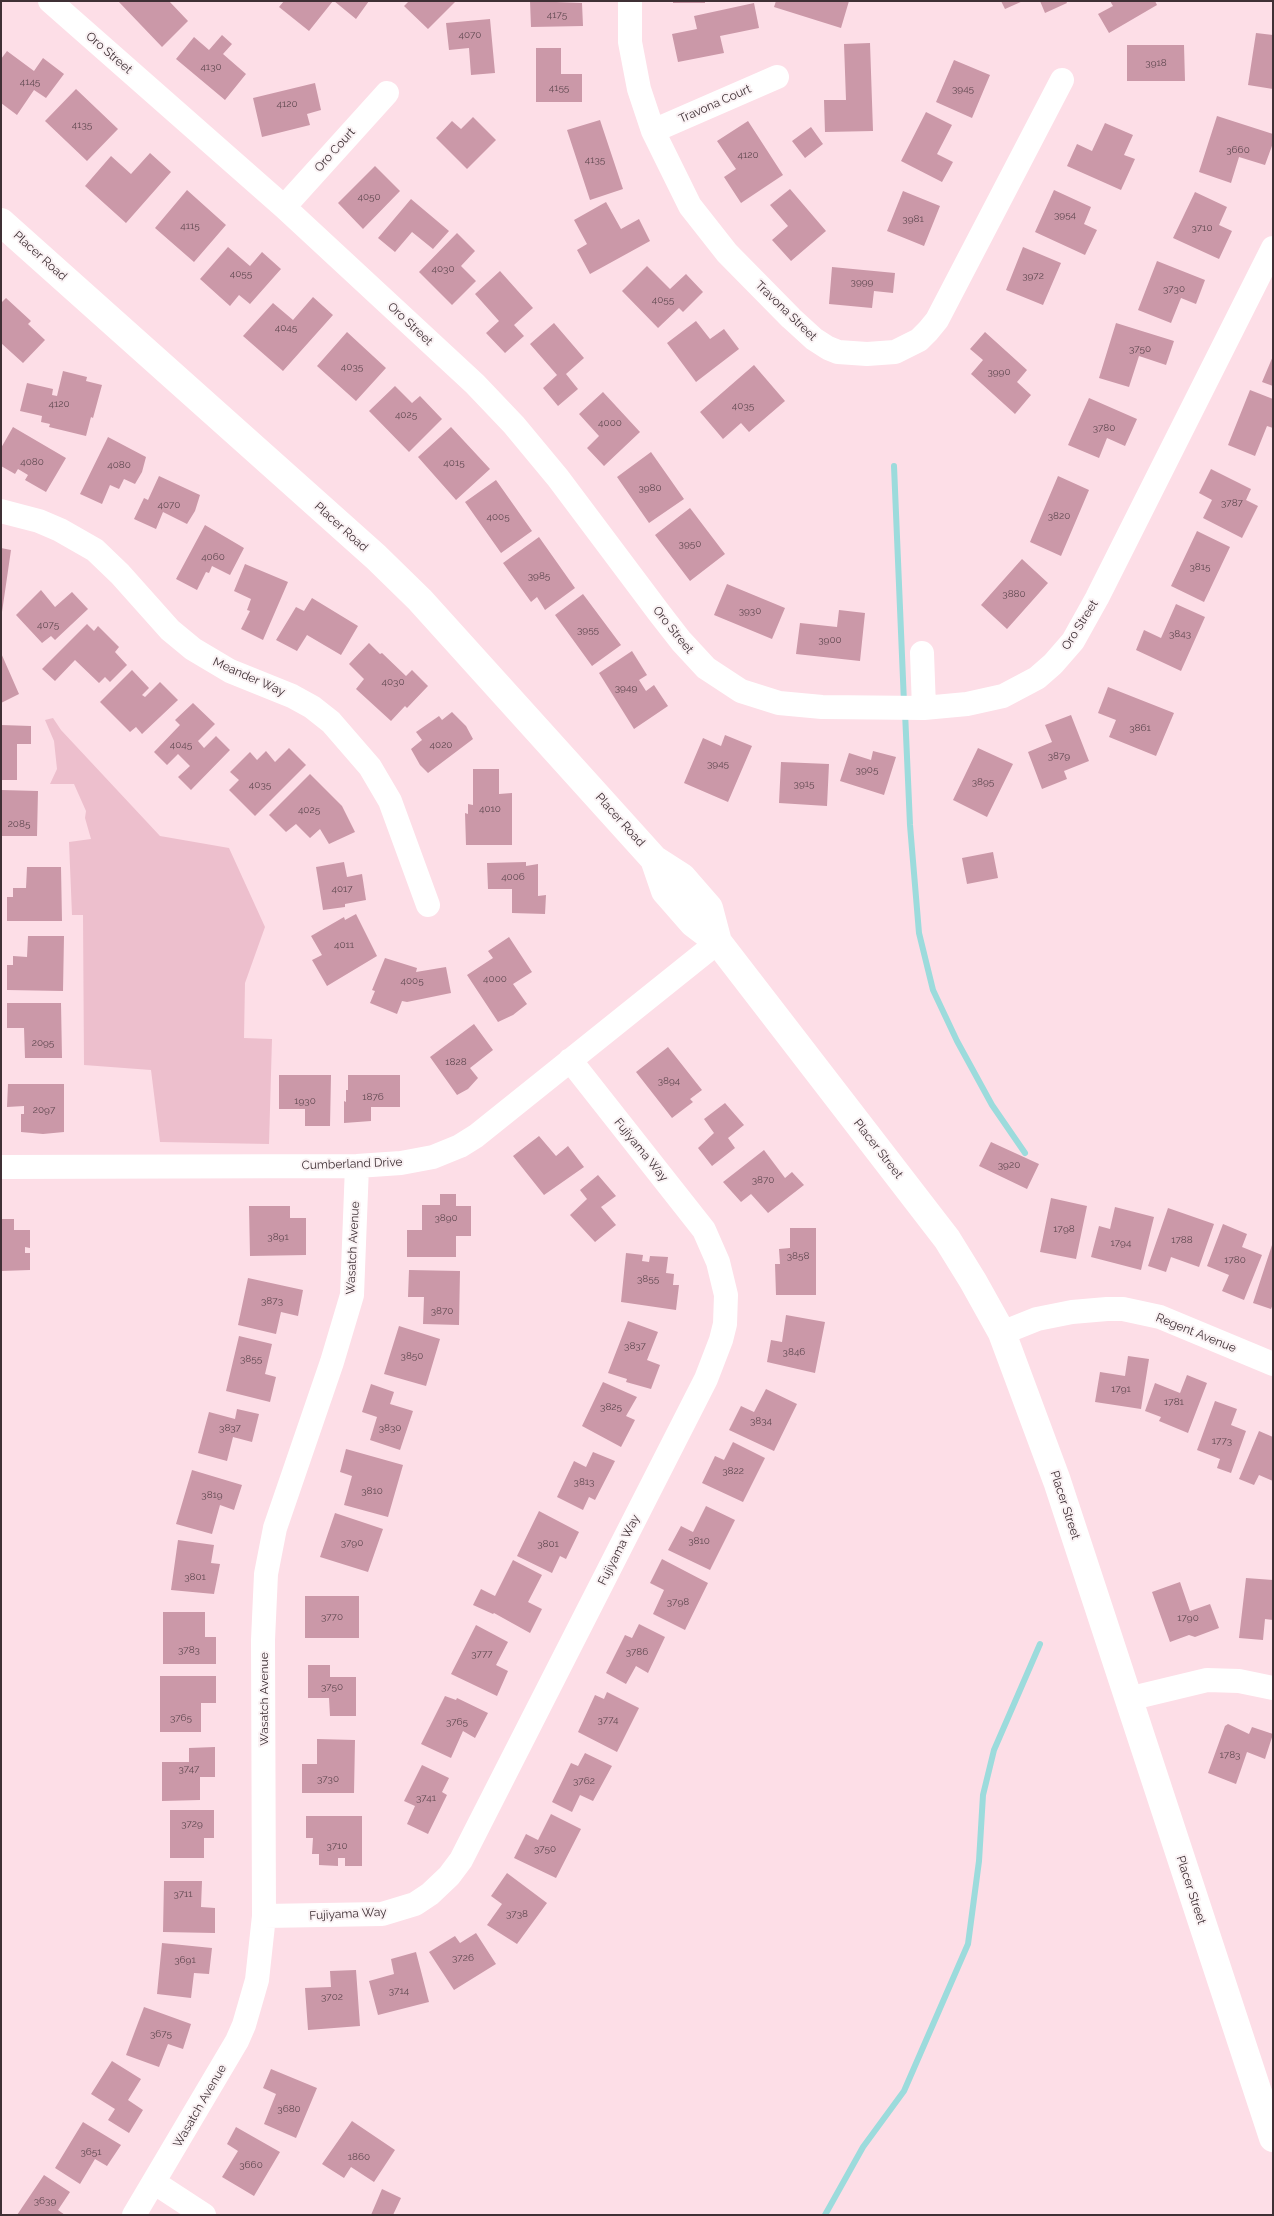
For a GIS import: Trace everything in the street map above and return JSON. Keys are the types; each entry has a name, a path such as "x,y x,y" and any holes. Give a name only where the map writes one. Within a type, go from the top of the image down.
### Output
{"main road":[{"name":"Placer Road","path":"1,222 376,558 420,600 654,859 682,878 709,908 718,942"},
{"name":"Placer Street","path":"718,942 947,1239 973,1280 1002,1333 1057,1481 1273,2138"}],"street":[{"name":"Oro Street","path":"50,1 284,207 494,403 558,478 681,641 718,677 755,696 790,705 924,708 967,704 1003,696 1037,678 1053,664 1073,641 1097,598 1273,248"},
{"name":"Travona Street","path":"630,1 630,42 639,88 653,132 690,206 727,253 804,331 828,348 838,352 881,354 895,352 919,340 937,320 1062,80"},
{"name":"Travona Court","path":"653,132 777,77"},
{"name":"Oro Court","path":"284,207 387,93"},
{"name":"Meander Way","path":"1,511 49,525 95,550 120,574 170,630 193,650 230,670 292,696 312,707 331,722 370,767 390,802 428,905"},
{"path":"922,653 924,708"},
{"name":"Cumberland Drive","path":"1,1167 357,1166 422,1160 442,1154 476,1136 718,942"},
{"name":"Fujiyama Way","path":"264,1916 382,1914 415,1904 430,1894 449,1876 461,1860 701,1388 721,1340 725,1324 726,1295 718,1262 704,1230 570,1060"},
{"name":"Wasatch Avenue","path":"134,2215 155,2183 237,2041 244,2025 257,1980 264,1916 263,1640 266,1574 275,1528 332,1362 352,1295 357,1166"},
{"name":"Regent Avenue","path":"1002,1333 1037,1319 1072,1312 1123,1309 1160,1317 1273,1364"},
{"path":"1128,1699 1207,1680 1239,1681 1273,1688"},
{"path":"155,2183 204,2215"}],"shaded area":[{"path":"53,718 61,730 160,836 229,848 265,927 245,983 244,1038 272,1039 269,1144 160,1142 151,1070 84,1065 83,915 72,915 69,842 91,839 85,818 86,811 74,784 50,784 57,769 54,741 45,720"}],"building":[{"path":"118,1 169,1 188,21 162,47"},
{"path":"284,1 333,1 309,31 279,7"},
{"path":"334,1 369,1 356,19"},
{"path":"409,1 456,1 428,29 404,6"},
{"path":"530,1 582,3 583,26 531,27"},
{"path":"673,1 705,1 705,3 673,3"},
{"path":"776,1 849,1 841,28 774,7"},
{"path":"1001,1 1023,1 1005,9"},
{"path":"1040,1 1066,1 1067,3 1045,13"},
{"path":"1110,1 1155,1 1157,5 1109,33 1098,14 1113,6"},
{"path":"754,3 759,28 720,36 724,53 678,62 672,34 697,29 694,16"},
{"path":"490,19 495,73 471,75 469,48 449,50 446,23"},
{"path":"1256,33 1273,35 1273,89 1248,85"},
{"path":"222,35 232,44 223,54 246,74 225,100 176,59 194,37 209,50"},
{"path":"870,43 873,131 825,132 824,100 846,100 844,44"},
{"path":"1127,45 1184,45 1185,81 1127,81"},
{"path":"536,48 561,48 561,74 582,74 582,102 536,102"},
{"path":"7,51 34,71 43,58 64,74 46,98 34,90 17,115 1,103 1,59"},
{"path":"954,60 990,75 972,118 936,102"},
{"path":"315,83 321,110 307,114 310,125 262,137 253,98"},
{"path":"76,89 118,129 87,161 45,121"},
{"path":"926,112 952,125 937,154 953,162 942,182 901,161"},
{"path":"1217,116 1273,134 1273,143 1265,165 1239,157 1231,183 1199,172"},
{"path":"473,117 496,140 467,169 436,138 452,121 461,129"},
{"path":"600,120 623,189 590,200 567,130"},
{"path":"748,121 783,175 741,203 724,177 736,169 717,141"},
{"path":"1105,123 1133,135 1124,155 1135,159 1121,190 1067,166 1077,144 1092,151"},
{"path":"811,127 823,144 805,158 792,141"},
{"path":"150,153 171,172 126,223 85,186 111,156 131,174"},
{"path":"375,166 400,191 363,229 338,203"},
{"path":"790,189 826,231 791,261 772,240 788,226 770,205"},
{"path":"187,190 226,225 194,262 155,228"},
{"path":"1054,190 1091,207 1084,224 1097,230 1085,255 1035,232"},
{"path":"903,191 940,206 924,246 887,231"},
{"path":"1195,192 1227,207 1219,225 1232,231 1219,259 1173,238"},
{"path":"411,199 449,231 433,249 412,232 395,252 378,238"},
{"path":"606,202 621,229 639,219 650,241 590,274 577,250 587,244 574,220"},
{"path":"457,233 475,251 461,266 476,281 452,305 419,272"},
{"path":"228,247 250,266 262,252 281,269 250,304 239,295 230,306 200,279"},
{"path":"1023,247 1061,263 1043,305 1006,290"},
{"path":"1157,261 1205,280 1196,304 1181,298 1171,323 1138,310"},
{"path":"647,266 670,289 686,274 703,292 683,312 679,308 658,328 622,291"},
{"path":"832,267 895,273 893,293 874,291 872,308 829,304"},
{"path":"500,271 533,308 514,325 524,336 505,353 486,333 499,321 475,294"},
{"path":"313,297 333,315 283,371 243,336 273,303 293,320"},
{"path":"6,298 31,321 28,324 45,340 23,363 1,343 1,301"},
{"path":"696,321 710,339 724,329 739,349 696,382 667,343"},
{"path":"554,323 584,358 566,374 578,389 558,406 543,388 557,375 530,344"},
{"path":"1116,323 1174,341 1166,365 1139,356 1129,387 1099,378"},
{"path":"347,332 386,368 356,401 317,366"},
{"path":"985,332 1027,370 1017,382 1031,395 1015,414 971,374 983,360 970,349"},
{"path":"1273,356 1273,386 1262,382"},
{"path":"754,365 785,401 749,432 741,423 723,439 700,412"},
{"path":"63,371 87,377 86,381 102,385 86,436 49,427 50,424 41,422 42,416 20,411 27,383 53,389 52,395 57,396"},
{"path":"395,386 412,403 420,396 442,419 409,452 369,411"},
{"path":"1250,390 1273,399 1273,428 1267,426 1255,456 1228,445"},
{"path":"603,392 640,432 604,466 587,448 599,436 579,414"},
{"path":"1089,398 1137,419 1125,446 1107,438 1099,458 1068,445"},
{"path":"13,427 66,458 46,492 25,480 28,475 18,469 15,474 1,466 1,448"},
{"path":"451,427 490,469 456,500 418,457"},
{"path":"108,437 146,457 142,472 135,484 124,479 119,489 110,485 102,504 80,494"},
{"path":"651,452 684,499 649,523 617,477"},
{"path":"1211,469 1251,489 1246,500 1258,506 1242,538 1203,518 1212,500 1199,493"},
{"path":"159,476 200,495 195,511 187,524 163,512 156,529 134,519 144,498 148,500"},
{"path":"1058,476 1089,490 1061,556 1030,542"},
{"path":"496,480 532,531 501,553 465,502"},
{"path":"690,508 725,554 690,581 655,535"},
{"path":"205,525 244,548 230,575 212,566 209,573 206,572 197,590 176,579"},
{"path":"1197,531 1230,547 1204,602 1171,586"},
{"path":"539,537 575,588 545,610 537,597 531,602 503,563"},
{"path":"1,548 11,550 2,612 1,612"},
{"path":"1022,559 1048,583 1007,629 981,605"},
{"path":"245,564 288,582 263,640 241,629 250,611 247,610 251,599 234,591"},
{"path":"727,584 785,608 772,639 714,615"},
{"path":"41,590 55,607 72,592 88,609 55,640 51,636 42,643 16,615"},
{"path":"583,594 621,645 592,666 555,615"},
{"path":"312,598 358,626 341,655 307,635 297,651 276,640 296,607 304,611"},
{"path":"1176,604 1205,617 1181,671 1136,650 1144,630 1161,638"},
{"path":"839,610 865,613 860,661 796,654 800,623 837,627"},
{"path":"87,624 94,631 98,626 119,647 115,652 127,665 110,682 105,677 99,683 75,660 55,681 42,669"},
{"path":"369,643 406,676 412,670 428,686 407,708 405,706 391,721 356,689 364,679 349,664"},
{"path":"632,651 647,675 639,680 646,691 654,685 668,706 634,729 599,673"},
{"path":"1,653 19,694 1,703"},
{"path":"132,670 149,688 142,695 145,697 160,682 178,700 142,734 136,727 130,732 100,702"},
{"path":"1108,687 1174,713 1156,756 1109,737 1116,720 1098,713"},
{"path":"193,703 215,724 198,741 204,748 216,736 230,750 191,790 178,777 190,766 178,754 167,765 154,752 180,725 175,720"},
{"path":"452,712 466,726 473,739 428,773 420,765 411,749 422,740 416,732 439,716 442,720"},
{"path":"1071,715 1089,761 1064,771 1067,779 1042,789 1028,752 1052,742 1045,725"},
{"path":"1,725 31,726 31,744 17,744 17,780 1,780"},
{"path":"725,735 752,746 728,802 684,783 703,738 721,746"},
{"path":"289,748 306,765 255,816 229,790 239,780 230,772 250,752 257,760 266,751 275,762"},
{"path":"978,748 1013,764 987,817 953,800"},
{"path":"873,751 896,757 884,795 840,781 849,753 871,760"},
{"path":"781,762 829,764 827,806 779,803"},
{"path":"473,769 499,769 499,794 512,793 512,845 466,845 465,813 468,814 468,804 473,805"},
{"path":"310,774 342,806 355,832 329,844 320,829 310,838 296,824 286,832 269,815"},
{"path":"1,790 38,791 37,836 1,836"},
{"path":"993,852 998,878 967,884 962,858"},
{"path":"344,862 347,877 362,874 366,900 345,904 345,907 323,910 316,867"},
{"path":"526,862 526,866 538,864 538,896 546,895 545,914 512,913 512,889 488,889 487,863"},
{"path":"27,867 61,867 62,921 7,921 7,897 13,897 13,888 26,888"},
{"path":"356,914 377,956 327,986 312,960 322,955 311,936 344,917 345,920"},
{"path":"28,936 64,936 63,991 7,990 7,965 13,965 13,956 27,957"},
{"path":"509,937 532,972 513,984 527,1004 513,1015 498,1022 467,975 493,958 488,951"},
{"path":"385,958 417,968 416,972 446,967 451,993 407,1002 402,1001 397,1014 370,1003 375,991 372,990"},
{"path":"7,1003 61,1003 62,1058 25,1058 24,1028 7,1028"},
{"path":"474,1024 493,1050 470,1068 478,1078 468,1089 457,1095 430,1057"},
{"path":"668,1047 702,1090 690,1099 693,1102 672,1118 636,1072"},
{"path":"279,1075 331,1075 330,1126 305,1126 305,1109 279,1109"},
{"path":"348,1075 400,1075 400,1107 371,1107 371,1121 344,1123 344,1101 346,1102 346,1090 348,1090"},
{"path":"8,1084 64,1084 64,1132 43,1134 21,1132 21,1114 24,1114 24,1106 7,1107"},
{"path":"725,1103 744,1125 728,1138 735,1148 712,1166 698,1148 714,1133 704,1119"},
{"path":"539,1136 556,1156 568,1146 584,1167 544,1195 513,1156"},
{"path":"991,1142 1039,1164 1027,1189 979,1166"},
{"path":"764,1150 785,1178 792,1172 804,1185 768,1213 751,1194 741,1202 723,1182"},
{"path":"598,1175 616,1196 601,1207 616,1225 595,1242 570,1215 587,1199 580,1190"},
{"path":"440,1194 456,1194 456,1206 471,1206 471,1236 456,1236 456,1257 407,1257 407,1230 422,1230 422,1205 440,1205"},
{"path":"1051,1198 1087,1206 1076,1259 1040,1252"},
{"path":"249,1206 290,1206 290,1218 306,1218 306,1255 250,1256"},
{"path":"1115,1207 1154,1217 1141,1270 1091,1257 1099,1226 1110,1229"},
{"path":"1168,1208 1214,1224 1199,1267 1171,1257 1166,1272 1148,1266"},
{"path":"1,1219 14,1219 14,1230 30,1230 30,1248 25,1247 25,1253 30,1253 30,1270 1,1271"},
{"path":"1223,1224 1247,1234 1242,1247 1262,1255 1244,1300 1222,1291 1229,1275 1207,1266"},
{"path":"790,1228 816,1228 816,1295 776,1295 775,1264 780,1264 779,1249 790,1248"},
{"path":"1272,1245 1273,1304 1271,1309 1253,1303"},
{"path":"626,1253 643,1255 642,1261 649,1262 650,1256 668,1257 666,1273 674,1274 673,1285 679,1285 676,1310 621,1302"},
{"path":"409,1270 460,1271 459,1325 423,1324 424,1297 408,1297"},
{"path":"248,1278 303,1290 298,1316 281,1312 276,1334 238,1325"},
{"path":"786,1315 825,1322 815,1373 767,1362 771,1340 782,1342"},
{"path":"628,1321 658,1332 647,1360 660,1365 651,1389 626,1382 627,1379 608,1373"},
{"path":"399,1326 440,1339 426,1386 384,1374"},
{"path":"239,1336 272,1344 265,1374 276,1377 270,1402 226,1391"},
{"path":"1128,1356 1149,1359 1141,1409 1095,1402 1100,1372 1125,1376"},
{"path":"1187,1375 1207,1383 1188,1433 1159,1421 1161,1417 1145,1411 1155,1383 1180,1393"},
{"path":"603,1382 637,1397 626,1416 635,1420 621,1447 582,1426"},
{"path":"371,1384 394,1392 390,1404 413,1411 400,1450 370,1440 377,1417 362,1412"},
{"path":"766,1389 797,1404 774,1451 729,1430 741,1406 754,1412"},
{"path":"1215,1401 1237,1409 1231,1425 1246,1431 1231,1473 1217,1468 1220,1459 1197,1450"},
{"path":"237,1409 259,1414 252,1442 233,1437 227,1461 198,1453 209,1412 235,1419"},
{"path":"1259,1431 1273,1437 1273,1481 1259,1475 1254,1485 1239,1479"},
{"path":"733,1442 765,1458 743,1502 702,1483 715,1456 724,1460"},
{"path":"346,1449 403,1465 388,1517 344,1505 352,1476 340,1472"},
{"path":"593,1452 615,1461 595,1500 589,1497 583,1510 557,1497 574,1461 586,1467"},
{"path":"192,1470 242,1485 234,1510 220,1505 212,1534 176,1524"},
{"path":"706,1506 735,1520 710,1570 668,1550 681,1526 693,1532"},
{"path":"539,1511 579,1532 566,1559 560,1556 552,1573 517,1556"},
{"path":"335,1513 383,1529 368,1572 320,1557"},
{"path":"178,1540 214,1545 211,1563 220,1564 214,1594 171,1590"},
{"path":"662,1559 708,1583 685,1630 653,1614 664,1590 650,1583"},
{"path":"513,1560 542,1575 528,1602 542,1609 530,1633 494,1613 473,1605 481,1589 495,1596"},
{"path":"1246,1578 1273,1580 1273,1620 1265,1619 1263,1640 1239,1638"},
{"path":"1180,1582 1190,1611 1210,1604 1219,1628 1195,1637 1189,1635 1170,1642 1152,1592"},
{"path":"305,1596 359,1596 359,1638 305,1638"},
{"path":"163,1612 205,1612 205,1637 216,1637 216,1664 163,1664"},
{"path":"639,1624 665,1637 648,1673 636,1666 626,1684 606,1673 625,1635 632,1638"},
{"path":"476,1625 508,1642 496,1665 508,1671 497,1696 451,1674"},
{"path":"308,1665 330,1665 330,1677 356,1677 356,1716 330,1716 329,1698 308,1698"},
{"path":"160,1676 216,1676 216,1703 201,1703 201,1732 160,1732"},
{"path":"607,1692 639,1708 617,1752 578,1732 595,1695 604,1699"},
{"path":"445,1696 456,1700 457,1698 488,1713 475,1738 463,1731 451,1758 421,1744"},
{"path":"1228,1724 1249,1734 1252,1727 1273,1734 1265,1759 1247,1752 1236,1784 1208,1773 1225,1726"},
{"path":"317,1739 355,1740 354,1793 302,1793 302,1764 317,1764"},
{"path":"215,1747 215,1777 200,1777 200,1800 162,1801 162,1762 189,1762 189,1748"},
{"path":"585,1753 612,1766 593,1801 580,1795 572,1812 552,1802 571,1763 578,1766"},
{"path":"422,1765 449,1778 442,1792 447,1795 428,1834 407,1824 415,1806 404,1801"},
{"path":"170,1810 214,1810 214,1838 204,1838 204,1858 170,1858"},
{"path":"551,1814 581,1829 556,1878 514,1858 526,1834 538,1840"},
{"path":"306,1816 362,1816 362,1866 345,1866 345,1858 338,1858 338,1866 319,1865 319,1854 312,1854 313,1838 306,1838"},
{"path":"507,1873 547,1903 517,1944 487,1925 502,1904 491,1896"},
{"path":"164,1881 202,1881 201,1907 215,1908 215,1933 163,1932"},
{"path":"476,1933 496,1964 454,1990 429,1952 455,1936 460,1943"},
{"path":"162,1943 212,1948 209,1974 194,1973 191,1998 157,1994"},
{"path":"416,1952 429,2002 378,2015 369,1981 394,1974 391,1959"},
{"path":"356,1970 360,2026 308,2030 305,1988 331,1987 330,1971"},
{"path":"144,2007 191,2024 183,2049 168,2044 159,2067 126,2055"},
{"path":"112,2061 141,2079 128,2100 143,2110 129,2133 108,2120 115,2109 91,2094"},
{"path":"271,2069 317,2088 296,2138 264,2124 276,2094 263,2088"},
{"path":"352,2121 395,2150 374,2182 351,2167 344,2178 322,2164"},
{"path":"83,2122 121,2145 107,2166 95,2159 80,2184 55,2168"},
{"path":"236,2127 280,2152 254,2196 222,2177 238,2151 227,2144"},
{"path":"44,2175 70,2192 58,2210 65,2215 17,2215"},
{"path":"382,2189 401,2198 393,2215 371,2215"}],"waterway":[{"path":"894,466 904,703"},
{"path":"905,712 910,825 919,933 933,990 957,1041 992,1105 1025,1153"},
{"path":"825,2215 863,2147 904,2091 968,1944 979,1861 983,1795 994,1750 1040,1644"}]}
